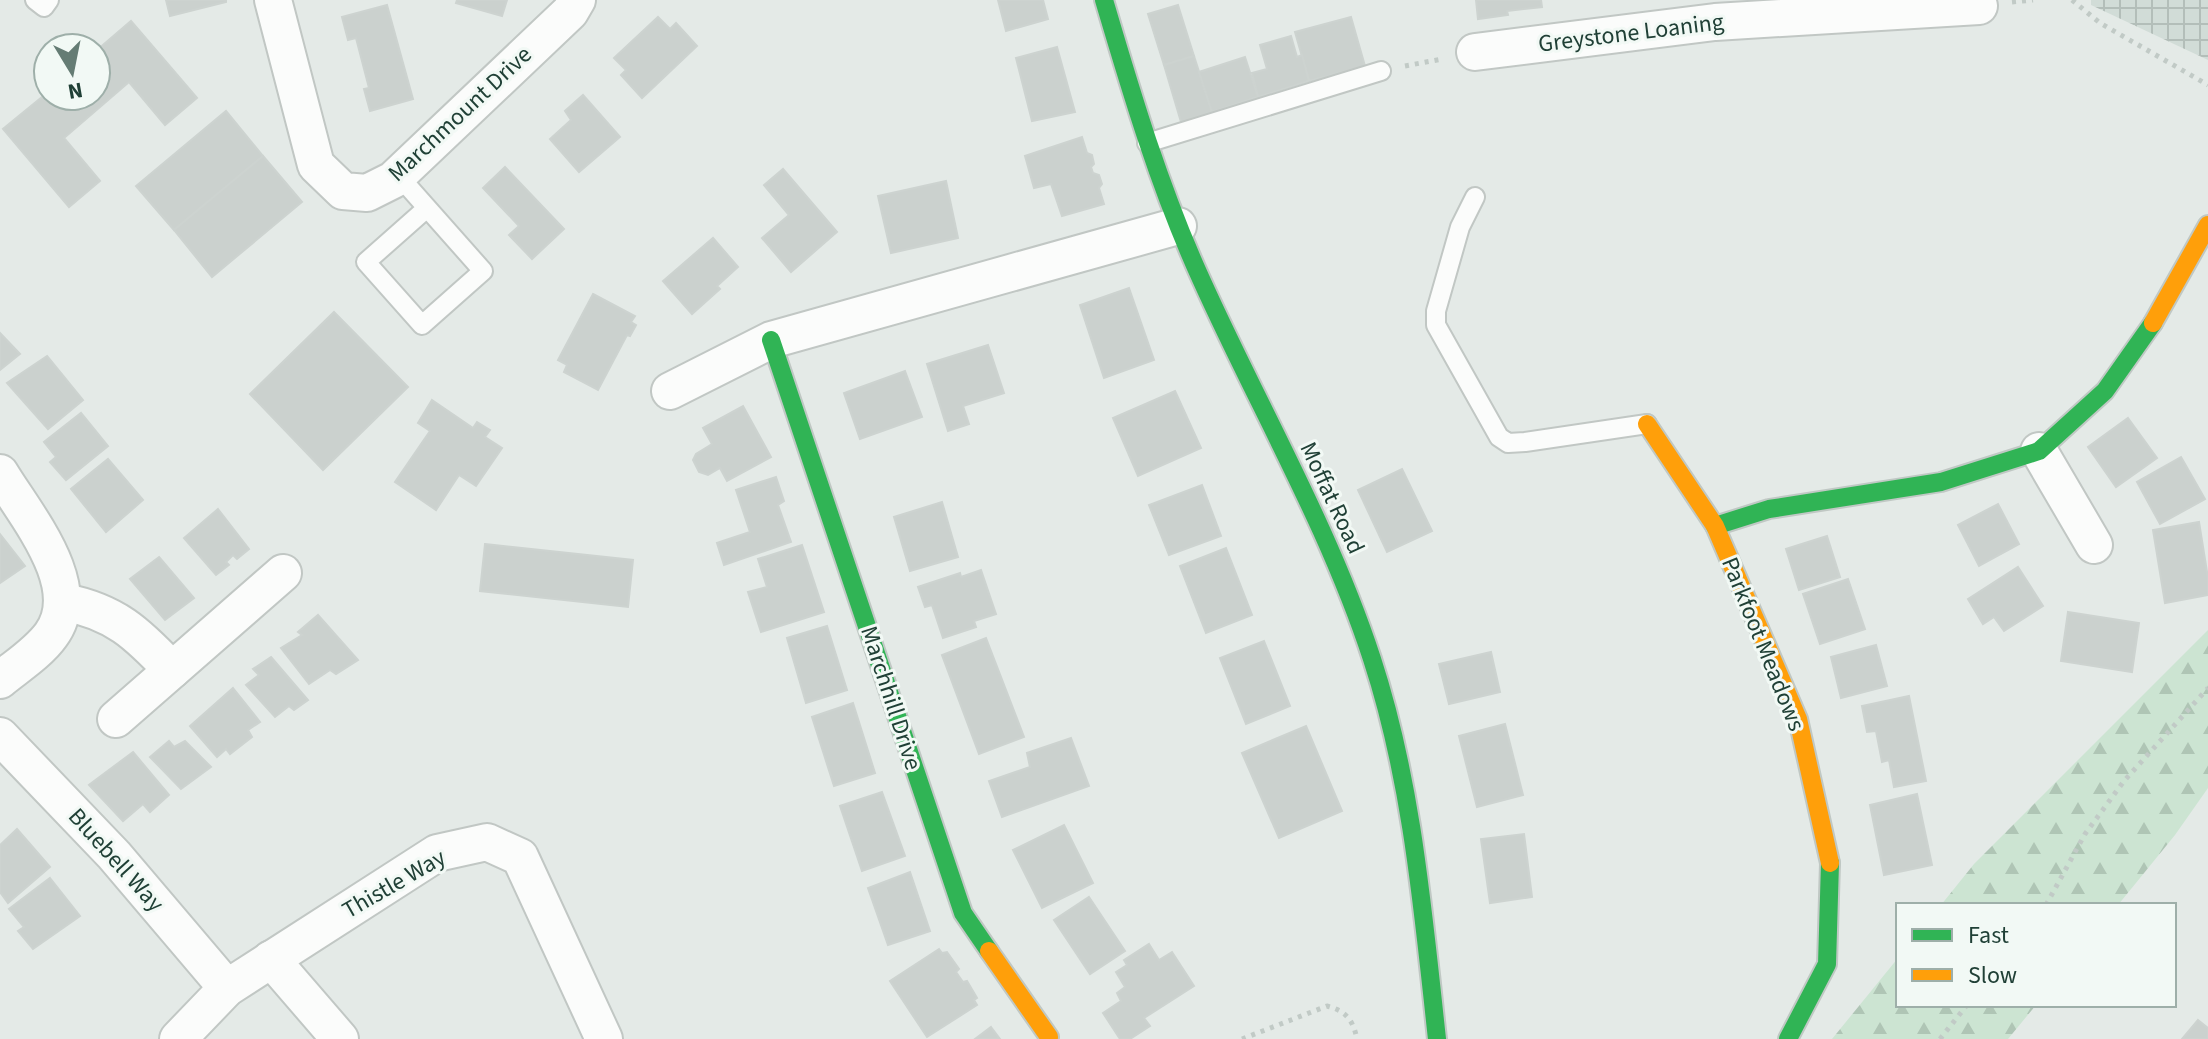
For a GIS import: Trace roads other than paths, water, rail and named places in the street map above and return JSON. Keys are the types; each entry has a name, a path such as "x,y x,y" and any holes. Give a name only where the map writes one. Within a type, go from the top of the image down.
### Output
{"street":[{"name":"Marchmount Drive","path":"273,0 316,165 343,191 367,193 398,175 570,12 577,0"},
{"name":"Moffat Road","path":"1104,0 1147,143 1178,226 1339,570 1372,659 1398,748 1414,846 1437,1039"},
{"name":"Greystone Loaning","path":"1475,52 1713,11 1979,6"},
{"name":"Parkfoot Meadows","path":"1715,526 1769,509 1941,482 2039,451 2105,391 2147,335 2208,225"},
{"path":"670,391 771,340 1178,226"},
{"name":"Marchhill Drive","path":"771,340 963,913 1049,1037"},
{"name":"Parkfoot Meadows","path":"1647,424 1715,526 1798,719 1830,863 1827,964 1788,1039"},
{"path":"2039,451 2094,545"},
{"path":"0,473 55,564 63,584 64,602 52,634 0,680"},
{"path":"116,719 283,573"},
{"path":"64,602 92,607 119,621 138,635 172,670"},
{"name":"Bluebell Way","path":"0,736 114,855 227,988"},
{"name":"Thistle Way","path":"178,1039 227,988 437,853 487,842 520,857 604,1039"},
{"path":"271,959 340,1039"}],"lane":[{"path":"35,0 44,7 49,0"},
{"path":"1147,143 1381,71"},
{"path":"398,175 483,271 422,325 366,262 427,208"},
{"path":"1475,197 1460,227 1436,311 1436,325 1499,437 1508,443 1525,442 1647,424"}]}
